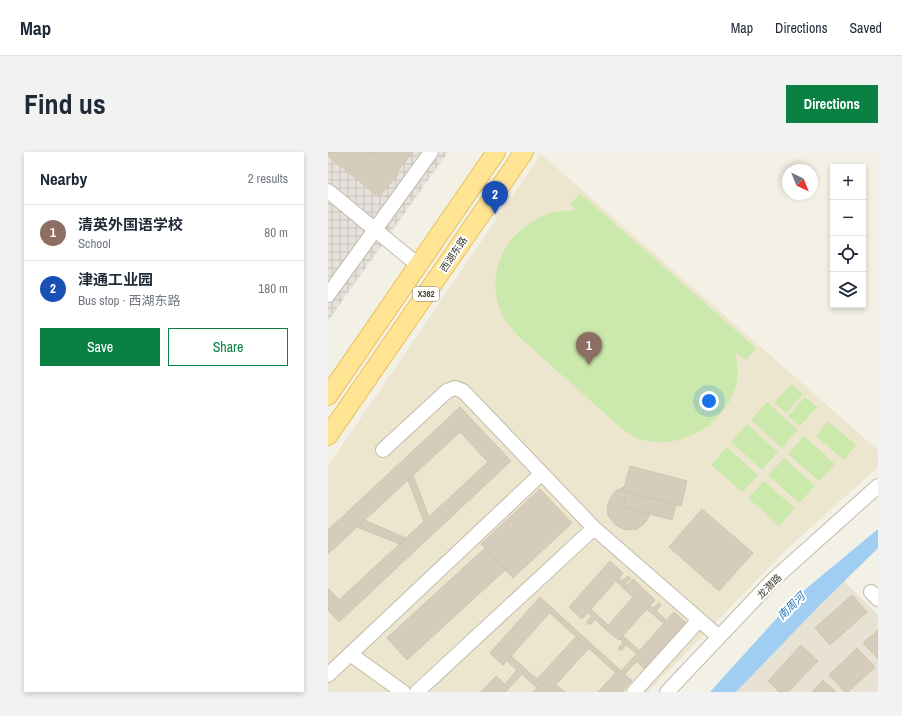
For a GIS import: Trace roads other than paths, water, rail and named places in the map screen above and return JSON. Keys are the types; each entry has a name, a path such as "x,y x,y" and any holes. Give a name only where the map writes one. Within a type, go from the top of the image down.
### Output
{"main road":[{"name":"X362","path":"328,396 496,152"},
{"name":"西湖东路","path":"328,436 524,152"}],"street":[{"path":"328,295 431,152"},
{"path":"328,192 418,265"},
{"path":"383,450 447,392 455,388 463,391 594,528 718,638"},
{"path":"328,675 540,475"},
{"name":"龙潜路","path":"667,692 773,580 878,486"},
{"path":"417,692 594,528"},
{"path":"634,692 699,620"},
{"path":"350,654 403,692"}],"water":[{"name":"南周河","path":"878,529 878,548 819,606 736,692 710,692 785,609 808,587"}],"place":[{"name":"津通工业园","path":"495,214"},
{"name":"清英外国语学校","path":"589,365"}]}
